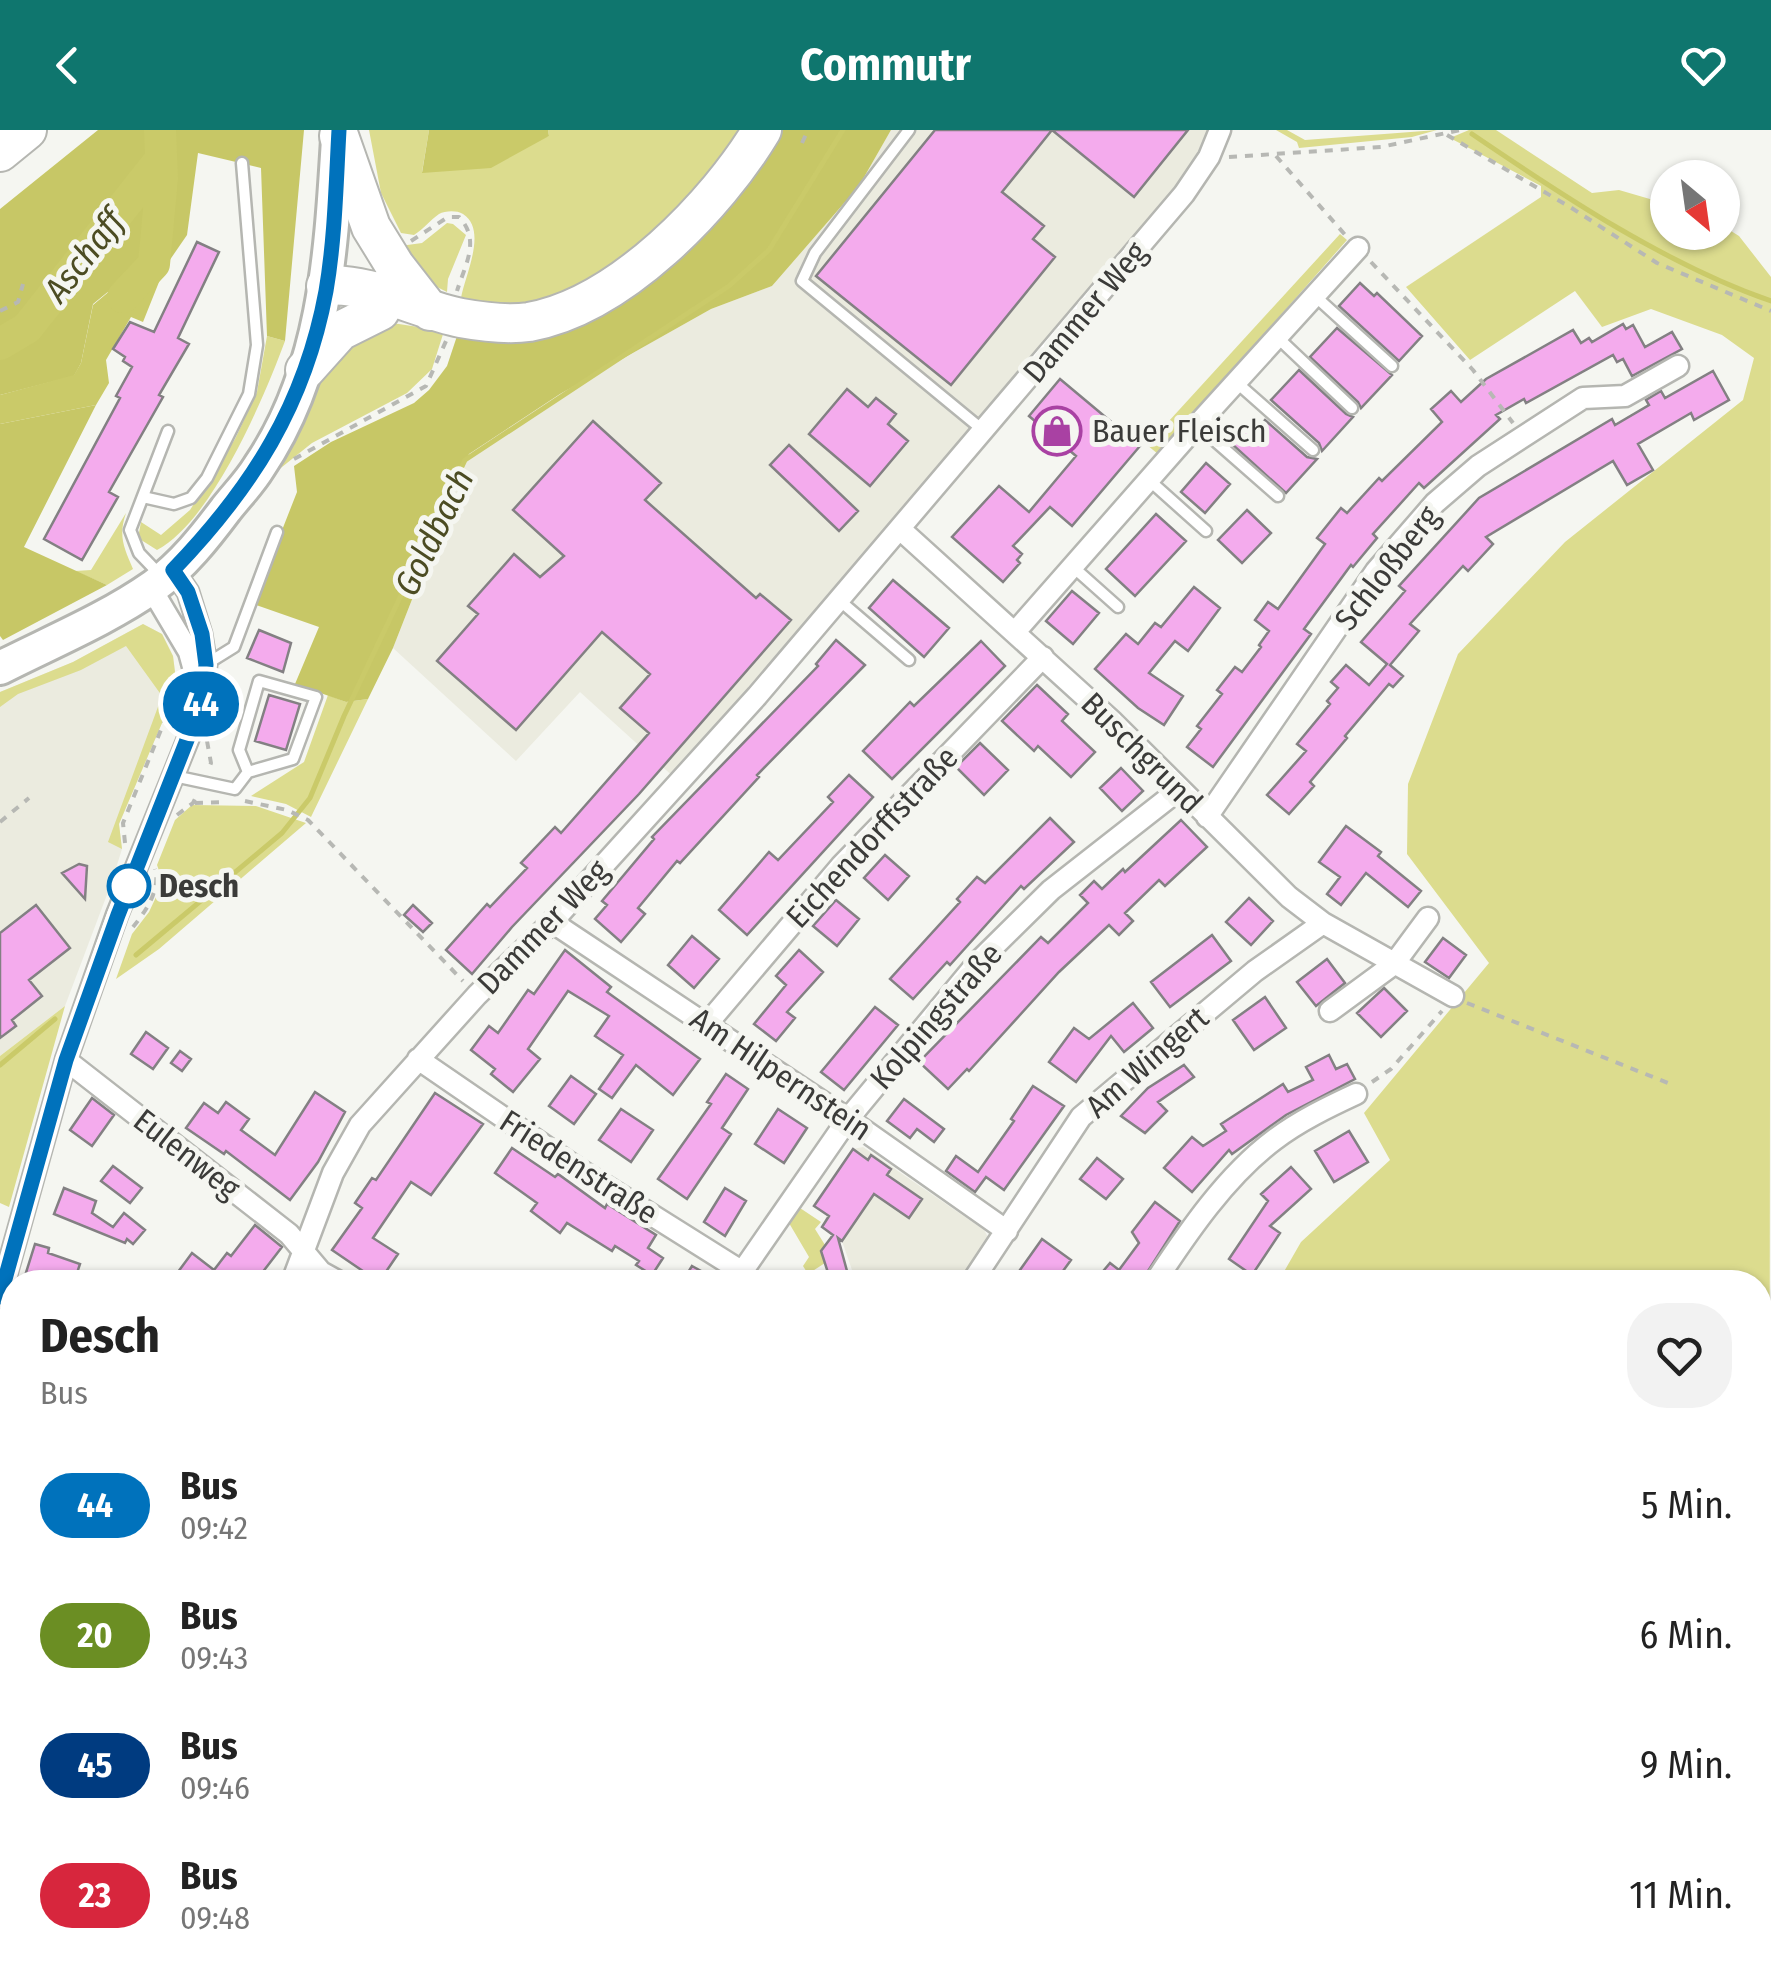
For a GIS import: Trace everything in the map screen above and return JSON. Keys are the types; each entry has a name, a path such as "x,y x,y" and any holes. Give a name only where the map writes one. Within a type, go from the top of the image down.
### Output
{"highway":[{"path":"0,152 27,130"},
{"path":"326,288 356,287 495,324 528,322 560,313 630,274 703,208 762,130"},
{"path":"339,133 371,226 395,266 445,313"},
{"path":"326,288 344,307 445,313"},
{"path":"305,370 340,331 380,311"}],"main road":[{"path":"0,668 162,578 202,540 259,468 278,435 305,370 326,288 339,133"}],"street":[{"name":"Dammer Weg","path":"297,1270 333,1172 360,1125 418,1058 552,922 757,696 1184,194 1209,157 1220,130"},
{"path":"1015,632 1196,424 1358,248"},
{"name":"Schloßberg","path":"1207,817 1376,571 1435,503 1478,466 1583,398 1625,396 1678,366"},
{"name":"Buschgrund","path":"900,529 1043,656 1258,870 1323,923 1453,996"},
{"path":"162,578 189,652 200,666"},
{"path":"6,1270 66,1060 200,707 200,666 192,602 162,578"},
{"name":"Eichendorffstraße","path":"708,1024 841,866 1043,656"},
{"name":"Kolpingstraße","path":"743,1270 848,1118 979,962 1051,890 1180,789"},
{"path":"1330,1011 1394,964 1428,918"},
{"name":"Am Hilpernstein","path":"552,922 848,1118 1006,1231"},
{"name":"Am Wingert","path":"980,1270 1081,1117 1255,971 1323,923"},
{"name":"Friedenstraße","path":"418,1058 728,1270"},
{"name":"Eulenweg","path":"66,1060 289,1234 320,1270"},
{"path":"1164,1270 1238,1172 1275,1139 1356,1094"}],"lane":[{"path":"909,130 816,253 802,281 984,431"},
{"path":"143,496 174,504 191,498 207,478 249,394 257,344 242,163"},
{"path":"1314,295 1392,366"},
{"path":"1276,337 1352,408"},
{"path":"1236,382 1313,450"},
{"path":"1196,424 1278,496"},
{"path":"162,578 139,553 130,530 168,431"},
{"path":"1148,480 1206,531"},
{"path":"200,666 234,647 277,532"},
{"path":"1071,566 1118,607"},
{"path":"839,600 909,660"},
{"path":"174,776 235,789 248,772 293,759 316,697 258,681 239,750 248,772"}],"path":[{"path":"802,143 808,130"},
{"path":"1209,157 1381,147 1460,130"},
{"path":"1446,135 1657,263 1771,311"},
{"path":"1276,156 1473,370 1522,435"},
{"path":"292,461 426,386 445,313 472,246 472,234 459,217 448,217 410,241"},
{"path":"0,311 18,302 23,284"},
{"path":"0,822 29,798"},
{"path":"287,810 308,820 426,946 478,995"},
{"path":"1356,1094 1391,1069 1453,996 1673,1085"}],"shaded area":[{"path":"98,130 304,130 285,341 267,336 261,168 198,153 187,235 165,267 142,264 93,304 81,363 74,376 0,395 0,209"},
{"path":"369,130 429,130 422,172 549,136 548,130 741,130 675,213 617,263 554,297 507,306 461,298 474,242 474,231 463,214 441,213 414,235 401,233 381,193"},
{"path":"429,130 548,130 549,136 491,168 422,173"},
{"path":"775,130 891,130 859,186 772,286 711,309 560,394 469,454 393,648 368,699 346,702 295,684 319,627 253,604 297,492 294,466 331,442 414,403 447,366 458,333 556,327"},
{"path":"891,130 1217,130 1205,156 677,780 580,692 516,761 393,648 469,454 560,394 711,309 772,286 859,186"},
{"path":"1276,130 1287,130 1305,140 1437,130 1412,137 1299,148 1297,142"},
{"path":"1469,130 1496,130 1592,193 1619,190 1650,199 1650,250 1740,250 1740,237 1771,277 1770,1270 1285,1270 1301,1242 1390,1160 1364,1113 1489,963 1407,854 1408,784 1458,654 1565,542 1743,400 1754,358 1722,335 1651,309 1602,327 1575,291 1470,360 1406,287 1541,197 1541,186 1450,138"},
{"path":"447,223 466,235 448,279 447,292 421,279 400,246 422,243"},
{"path":"1340,234 1347,240 1158,454 1147,445"},
{"path":"142,264 165,267 143,322 131,317 106,360 109,383 96,405 0,424 0,395 74,375 81,363 93,305"},
{"path":"386,322 444,331 432,369 407,393 312,443 262,483 344,341"},
{"path":"267,336 285,341 234,456 197,513 157,550 138,538 141,522 161,535 190,510 235,439 257,392"},
{"path":"96,405 24,547 107,585 3,640 0,424"},
{"path":"126,513 123,542 133,569 107,585 75,571 91,570"},
{"path":"143,624 162,634 173,656 176,680 119,824 122,849 111,884 65,1006 0,1056 0,692 73,662"},
{"path":"143,624 162,634 173,656 176,680 119,824 122,849 108,842 162,696 126,646 81,670 18,694 0,707 0,692 73,662"},
{"path":"328,695 346,702 368,699 311,817 286,804 251,796 304,762"},
{"path":"192,805 256,806 306,823 159,949 116,979 132,934 149,912 163,882 157,865 175,820"},
{"path":"65,1006 9,1207 0,1203 0,1056"},
{"path":"863,1147 984,1230 988,1237 968,1270 852,1270 842,1241 822,1227 853,1149"},
{"path":"800,1208 821,1222 815,1229 825,1245 821,1251 825,1263 806,1270 803,1266 809,1257 789,1223"}],"building":[{"path":"935,130 1052,130 1002,192 1044,226 1033,239 1055,257 951,385 816,276"},
{"path":"1052,130 1188,130 1134,197"},
{"path":"197,242 219,252 178,338 189,344 109,492 118,497 82,560 44,539 120,398 116,396 132,367 113,349 130,322 154,332"},
{"path":"1360,283 1374,296 1377,293 1422,336 1399,361 1339,306"},
{"path":"1623,324 1626,329 1633,325 1645,347 1672,332 1682,349 1632,376 1623,359 1617,362 1613,355 1526,403 1524,399 1496,415 1500,419 1424,488 1419,483 1373,534 1377,538 1351,565 1304,629 1311,634 1213,767 1187,747 1201,729 1197,726 1222,694 1217,690 1235,667 1242,672 1261,647 1269,631 1255,620 1268,602 1278,609 1325,544 1317,538 1341,508 1347,513 1379,478 1382,481 1442,422 1431,409 1451,391 1461,402 1486,379 1573,330 1581,343 1589,338 1592,342"},
{"path":"1337,328 1392,375 1361,408 1310,357"},
{"path":"1299,370 1353,417 1322,451 1319,443 1271,400"},
{"path":"1713,371 1729,400 1694,420 1691,413 1638,444 1653,470 1627,485 1613,461 1486,537 1493,544 1468,571 1463,566 1410,624 1419,631 1390,665 1403,676 1393,687 1389,684 1345,736 1310,782 1314,786 1289,814 1267,795 1306,751 1297,744 1330,704 1327,701 1338,688 1331,682 1346,665 1369,685 1387,664 1361,642 1405,591 1399,586 1479,498 1612,419 1615,425 1649,405 1646,400 1661,391 1665,398"},
{"path":"1060,379 1140,446 1072,526 1050,507 1013,546 1022,554 1017,560 1020,563 1003,582 952,537 999,486 1029,512 1076,456 1029,416"},
{"path":"847,389 868,407 876,398 896,414 888,424 908,441 870,486 809,434"},
{"path":"1265,420 1307,457 1317,459 1286,493 1233,445 1254,421 1260,426"},
{"path":"593,421 661,483 645,500 756,598 760,594 791,620 639,794 472,974 446,950 487,904 490,907 527,868 521,863 555,827 561,833 649,733 620,708 650,674 602,632 516,730 437,661 478,614 468,606 514,554 540,577 564,556 513,510"},
{"path":"789,445 858,511 839,531 770,465"},
{"path":"1206,463 1230,484 1205,513 1181,492"},
{"path":"1247,510 1271,533 1242,563 1218,540"},
{"path":"1156,514 1186,541 1135,596 1106,569"},
{"path":"893,580 949,628 924,657 869,608"},
{"path":"1194,587 1220,608 1188,651 1175,641 1149,673 1183,696 1164,725 1138,708 1095,669 1126,634 1138,644 1155,623 1161,627"},
{"path":"1072,591 1099,613 1073,644 1046,621"},
{"path":"259,630 291,643 283,672 247,658"},
{"path":"836,640 865,665 757,775 680,863 677,861 638,908 645,914 621,942 595,919 607,905 602,901 652,837 818,666"},
{"path":"981,641 1005,666 892,779 863,751 910,702 914,706"},
{"path":"1037,685 1068,714 1062,721 1095,752 1071,777 1038,746 1034,751 1002,721"},
{"path":"269,695 300,704 286,750 255,741"},
{"path":"980,743 1008,770 984,795 956,767"},
{"path":"1121,768 1143,791 1122,811 1100,788"},
{"path":"849,775 873,797 747,935 719,910 769,852 778,860 833,802 828,797"},
{"path":"1050,818 1074,842 1024,889 1021,886 950,965 947,962 913,999 890,979 960,902 957,899 977,877 985,883"},
{"path":"1181,820 1207,847 1165,886 1159,880 1125,913 1133,921 1119,935 1109,925 948,1089 919,1062 1041,937 1048,943 1088,903 1080,895 1094,881 1102,889"},
{"path":"1346,826 1381,852 1378,856 1421,891 1408,907 1366,873 1341,905 1327,894 1340,877 1319,862"},
{"path":"885,855 909,876 888,900 864,878"},
{"path":"79,864 87,866 85,899 62,873"},
{"path":"1249,898 1273,921 1251,945 1226,922"},
{"path":"836,900 859,919 837,946 813,926"},
{"path":"36,905 70,948 29,980 42,996 12,1020 16,1026 0,1038 0,933"},
{"path":"413,905 432,923 423,932 404,915"},
{"path":"1212,935 1231,961 1170,1007 1151,982"},
{"path":"692,936 719,959 694,988 668,965"},
{"path":"1443,938 1466,955 1449,978 1425,962"},
{"path":"565,950 611,987 607,992 700,1059 673,1095 636,1065 612,1098 599,1089 623,1055 595,1036 609,1016 568,991 528,1049 540,1059 513,1092 491,1074 495,1069 471,1050 489,1026 498,1033 528,990 534,994"},
{"path":"799,950 823,972 787,1012 795,1018 776,1041 754,1024 786,985 776,976"},
{"path":"1327,959 1345,983 1316,1006 1297,982"},
{"path":"1384,988 1407,1011 1381,1037 1357,1013"},
{"path":"1265,997 1286,1028 1254,1050 1233,1020"},
{"path":"1133,1003 1153,1028 1124,1052 1111,1036 1076,1082 1049,1062 1074,1028 1089,1039"},
{"path":"875,1007 898,1025 844,1090 821,1072"},
{"path":"146,1032 168,1048 153,1069 131,1054"},
{"path":"180,1051 191,1059 182,1071 171,1063"},
{"path":"1329,1055 1336,1069 1347,1064 1355,1079 1286,1115 1232,1154 1229,1150 1192,1192 1164,1168 1192,1137 1203,1146 1226,1131 1221,1124 1283,1084 1288,1092 1313,1080 1306,1067"},
{"path":"1184,1065 1194,1077 1158,1102 1167,1111 1145,1133 1121,1116 1148,1088"},
{"path":"726,1074 748,1089 722,1128 731,1134 687,1199 658,1179 711,1104 707,1102"},
{"path":"571,1076 596,1094 574,1124 549,1106"},
{"path":"1033,1086 1064,1106 1004,1190 986,1177 975,1192 946,1171 956,1156 978,1172"},
{"path":"315,1092 345,1112 318,1162 290,1200 226,1151 224,1154 186,1128 204,1103 218,1113 226,1102 249,1119 241,1130 275,1155"},
{"path":"435,1093 483,1124 431,1195 411,1182 373,1238 398,1254 387,1270 361,1270 332,1250 362,1208 355,1203 372,1178 376,1180"},
{"path":"92,1098 114,1115 92,1146 70,1130"},
{"path":"904,1099 944,1129 934,1142 917,1129 910,1138 887,1121"},
{"path":"621,1109 653,1130 631,1162 599,1140"},
{"path":"778,1109 807,1128 784,1163 755,1144"},
{"path":"1349,1131 1368,1162 1334,1182 1315,1151"},
{"path":"512,1148 555,1177 558,1174 605,1208 607,1204 656,1235 648,1248 663,1258 655,1270 644,1270 636,1265 639,1261 615,1246 612,1251 567,1223 560,1233 531,1211 537,1203 495,1173"},
{"path":"853,1149 868,1160 871,1155 891,1169 887,1175 922,1199 909,1218 874,1194 842,1241 838,1238 847,1270 827,1270 821,1251 833,1235 822,1227 829,1216 814,1206"},
{"path":"1097,1158 1123,1179 1106,1199 1080,1179"},
{"path":"113,1166 142,1188 130,1203 101,1181"},
{"path":"1291,1167 1311,1189 1270,1226 1280,1233 1255,1270 1245,1270 1229,1259 1268,1201 1261,1194"},
{"path":"64,1188 96,1201 92,1213 113,1227 124,1213 145,1230 133,1244 127,1239 125,1243 54,1214"},
{"path":"725,1188 746,1201 725,1236 704,1222"},
{"path":"1155,1202 1180,1221 1149,1270 1119,1270 1139,1243 1132,1232"},
{"path":"255,1225 282,1247 264,1270 214,1270 227,1253 231,1256"},
{"path":"1042,1239 1071,1260 1064,1270 1020,1270"},
{"path":"35,1244 80,1264 78,1270 27,1270"},
{"path":"192,1253 214,1270 179,1270"}],"waterway":[{"name":"Aschaff","path":"123,297 154,264 162,178 160,130"},
{"name":"Goldbach","path":"136,955 282,833 310,798 344,716 465,460 729,286 769,250 843,130"},
{"path":"1472,134 1579,205 1655,249 1771,301"},
{"name":"Aschaff","path":"0,344 27,328 161,159"},
{"name":"Goldbach","path":"0,1065 55,1019"}],"bus line":[{"name":"44","path":"7,1270 66,1060 200,707 206,665 202,634 188,592 173,570 259,468 297,393 314,346 326,290 339,130"}],"place":[{"name":"Bauer Fleisch","path":"1057,431"},
{"name":"Desch","path":"129,886"}]}
